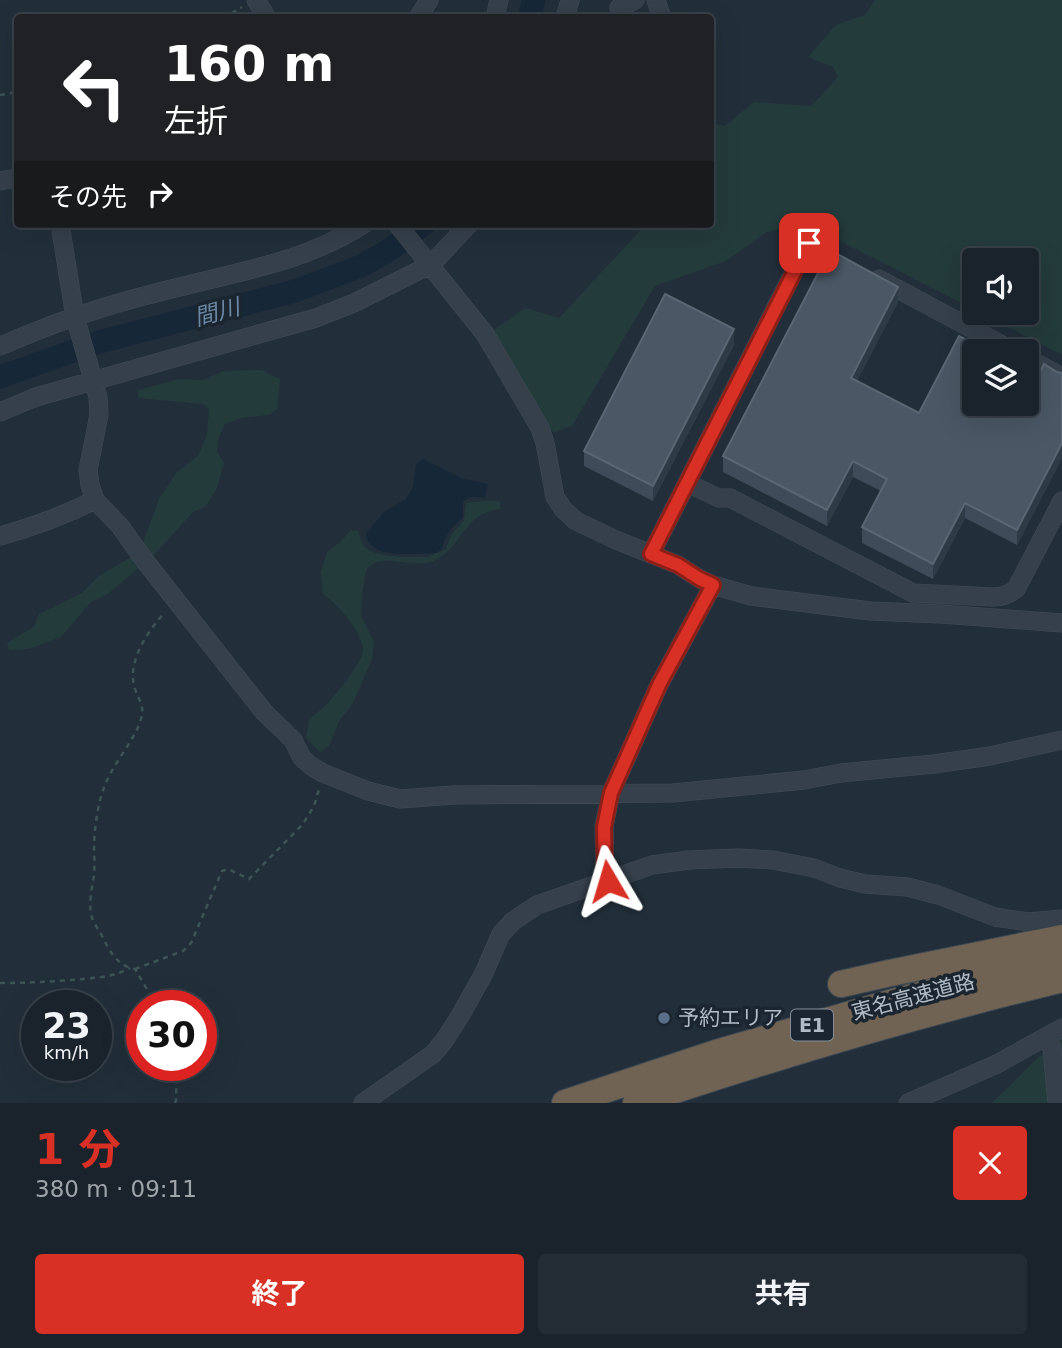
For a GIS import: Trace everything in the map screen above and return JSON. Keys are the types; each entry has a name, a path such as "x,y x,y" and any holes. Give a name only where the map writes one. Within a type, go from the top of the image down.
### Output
{"highway":[{"path":"841,984 1062,938"},
{"name":"東名高速道路","path":"565,1103 716,1053 886,1003 1062,957"},
{"name":"東名高速道路","path":"636,1103 724,1073 894,1023 1062,979"}],"street":[{"path":"61,228 75,319 98,397 99,415 88,470 95,500 120,526 264,712 293,740 302,758 323,773 400,799 454,795 673,793 934,764 990,756 1062,740"},
{"path":"0,346 75,319 186,285 302,255 357,228"},
{"path":"400,228 485,334 540,428 555,497 576,521 678,565 713,585 751,596 870,611 1062,623"},
{"path":"0,412 93,377 316,318 354,303 428,263 443,253 466,228"},
{"path":"651,554 809,243"},
{"path":"867,273 991,339"},
{"path":"1039,365 1062,377"},
{"path":"687,483 719,498 730,498 913,593 992,597 1001,597 1016,589 1062,501"},
{"path":"0,536 27,529 95,500"},
{"path":"608,881 605,871 604,827 611,793 659,685 713,585"},
{"path":"363,1103 433,1054 444,1041 483,975 501,934 513,921 537,905 652,866 689,860 773,860 814,868 865,884 908,887 928,892 995,917 1028,922 1062,919"},
{"path":"908,1103 997,1064 1054,1032"},
{"path":"1054,1032 1052,1048 1057,1103"}],"path":[{"path":"230,14 250,3"},
{"path":"177,600 147,636 137,656 133,674 134,686 143,707 142,717 104,788 94,843 90,900 92,918 118,962 135,969 183,951 191,943 222,871 228,869 249,879 303,824 314,806 323,773"},
{"path":"0,983 29,984 96,978 119,974 130,968"},
{"path":"135,969 147,990"},
{"path":"175,1103 177,1081"}],"green space":[{"path":"875,0 1062,0 1062,355 1039,343 1039,339 1031,339 1004,325 1039,325 1039,248 962,248 962,303 791,216 781,229 767,232 726,261 655,286 572,426 554,432 543,427 491,332 525,308 559,318 640,228 714,228 714,124 725,126 754,102 811,106 838,77 833,67 808,57 836,25 865,15"},
{"path":"261,370 280,379 277,409 269,415 241,418 225,424 218,440 217,452 224,463 217,488 206,506 193,512 155,554 108,594 91,602 61,637 29,649 9,650 7,643 34,627 39,614 82,593 99,576 131,557 142,545 159,499 177,472 198,456 207,435 209,409 203,404 138,398 138,390 179,379 204,380 223,371"},
{"path":"493,500 500,502 501,509 478,517 452,547 434,561 420,564 381,561 366,570 361,615 374,642 372,659 353,703 339,721 329,746 320,752 306,738 309,719 326,705 341,687 363,651 359,636 349,620 323,594 321,572 327,552 351,530 358,531 363,546 374,553 399,557 427,557 446,549 451,535 464,520 466,503"},
{"path":"1062,1034 1062,1103 992,1103"}],"water":[{"path":"423,459 464,479 488,484 485,497 471,497 463,501 463,518 449,532 442,549 436,553 384,552 369,543 366,534 384,512 406,499 413,487 416,464"}],"building":[{"path":"830,250 898,287 851,378 919,413 959,336 965,339 962,339 962,416 1039,416 1039,374 1044,364 1062,373 1062,443 1017,530 965,503 933,564 862,527 887,479 853,461 827,510 723,456"},
{"path":"665,294 734,329 653,486 584,451"}],"waterway":[{"name":"間川","path":"530,14 534,0"},
{"name":"間川","path":"0,377 99,342 295,291 361,266 388,251 419,228"}],"place":[{"name":"予約エリア","path":"664,1018"}],"route":[{"path":"608,881 605,871 604,827 611,793 659,685 713,585 678,565 651,554 809,243"}]}
